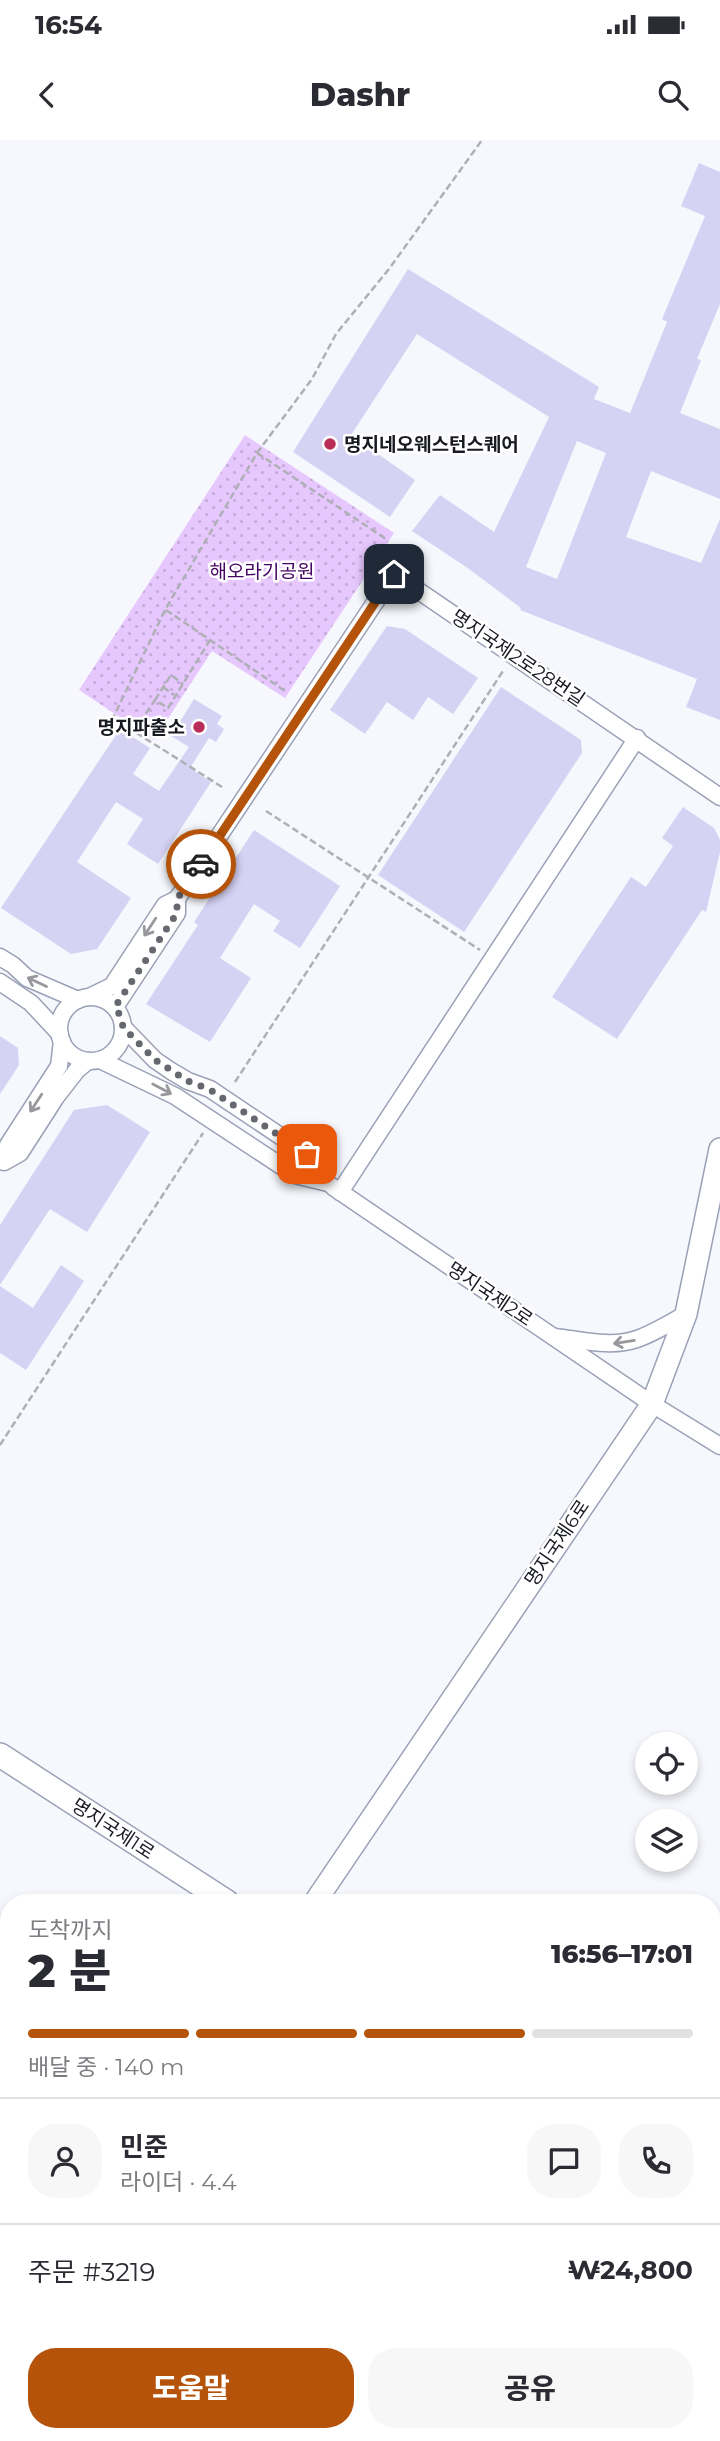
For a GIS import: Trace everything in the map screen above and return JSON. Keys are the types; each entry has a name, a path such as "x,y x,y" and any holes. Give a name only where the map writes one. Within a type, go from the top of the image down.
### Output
{"main road":[{"name":"명지국제1로","path":"0,1755 214,1894"}],"street":[{"name":"명지국제2로28번길","path":"83,999 112,986 165,905 177,899 394,574 712,786 720,797"},
{"path":"334,1187 637,738"},
{"name":"명지국제2로28번길","path":"115,1007 177,913 177,899"},
{"path":"0,957 27,978 83,999 98,998 115,1007 123,1027 118,1047 110,1055 76,1070 20,1153 2,1165"},
{"path":"0,982 31,1003 61,1038 70,1053 79,1059 94,1060"},
{"path":"2,1165 8,1145 58,1066 63,1014 83,999"},
{"name":"명지국제2로","path":"123,1027 155,1060 188,1081 209,1089 307,1154 334,1187 652,1404 720,1446"},
{"name":"명지국제2로","path":"94,1060 175,1096 295,1175 334,1187"},
{"name":"명지국제6로","path":"320,1894 652,1404 686,1314 720,1149"},
{"path":"552,1336 608,1344 624,1342 645,1336 686,1314"}],"path":[{"path":"222,787 113,718 165,610 257,453 312,379 336,334 389,269 482,140"},
{"path":"257,453 386,539"},
{"path":"165,610 285,691"},
{"path":"155,700 168,708 210,640"},
{"path":"234,1082 503,671"},
{"path":"134,731 171,675 183,684"},
{"path":"163,687 175,696"},
{"path":"266,811 481,951"},
{"path":"0,1445 204,1131"}],"green space":[{"name":"해오라기공원","path":"245,435 394,533 285,698 212,651 154,740 79,690"}],"building":[{"path":"699,163 720,172 720,304 697,359 701,360 680,413 720,429 720,499 651,471 626,537 701,563 720,519 720,720 686,707 697,679 520,610 521,608 469,569 412,531 440,495 494,532 549,417 417,334 351,435 415,480 390,517 293,452 408,269 599,387 594,399 630,413 667,322 662,319 705,216 681,206","holes":["577,441 606,453 557,579 526,567"]},
{"path":"387,626 405,629 478,678 453,714 428,697 413,720 387,702 365,734 330,710"},
{"path":"501,687 581,740 582,753 464,932 378,875"},
{"path":"194,699 222,716 217,724 224,729 216,742 209,738 190,768 211,782 158,864 127,844 143,819 116,802 77,862 131,898 97,949 71,954 1,908 120,729 150,748 133,774 159,791 189,747 171,736"},
{"path":"683,807 714,828 720,840 720,852 706,912 702,910 617,1039 552,997 631,877 646,887 673,846 662,838"},
{"path":"254,830 340,886 300,948 273,931 280,921 254,904 220,958 251,978 210,1042 146,1004 198,925 194,922"},
{"path":"0,1036 18,1048 19,1065 0,1094"},
{"path":"107,1105 150,1132 87,1232 50,1209 0,1285 0,1225 74,1110"},
{"path":"61,1265 84,1281 26,1370 0,1353 0,1286 33,1308"}],"way so far":[{"path":"201,864 177,899 177,913 115,1007 123,1027 155,1060 188,1081 209,1089 307,1154"}],"place":[{"name":"명지네오웨스턴스퀘어","path":"330,444"},
{"name":"명지파출소","path":"199,727"}],"route":[{"path":"201,864 394,574"}]}
